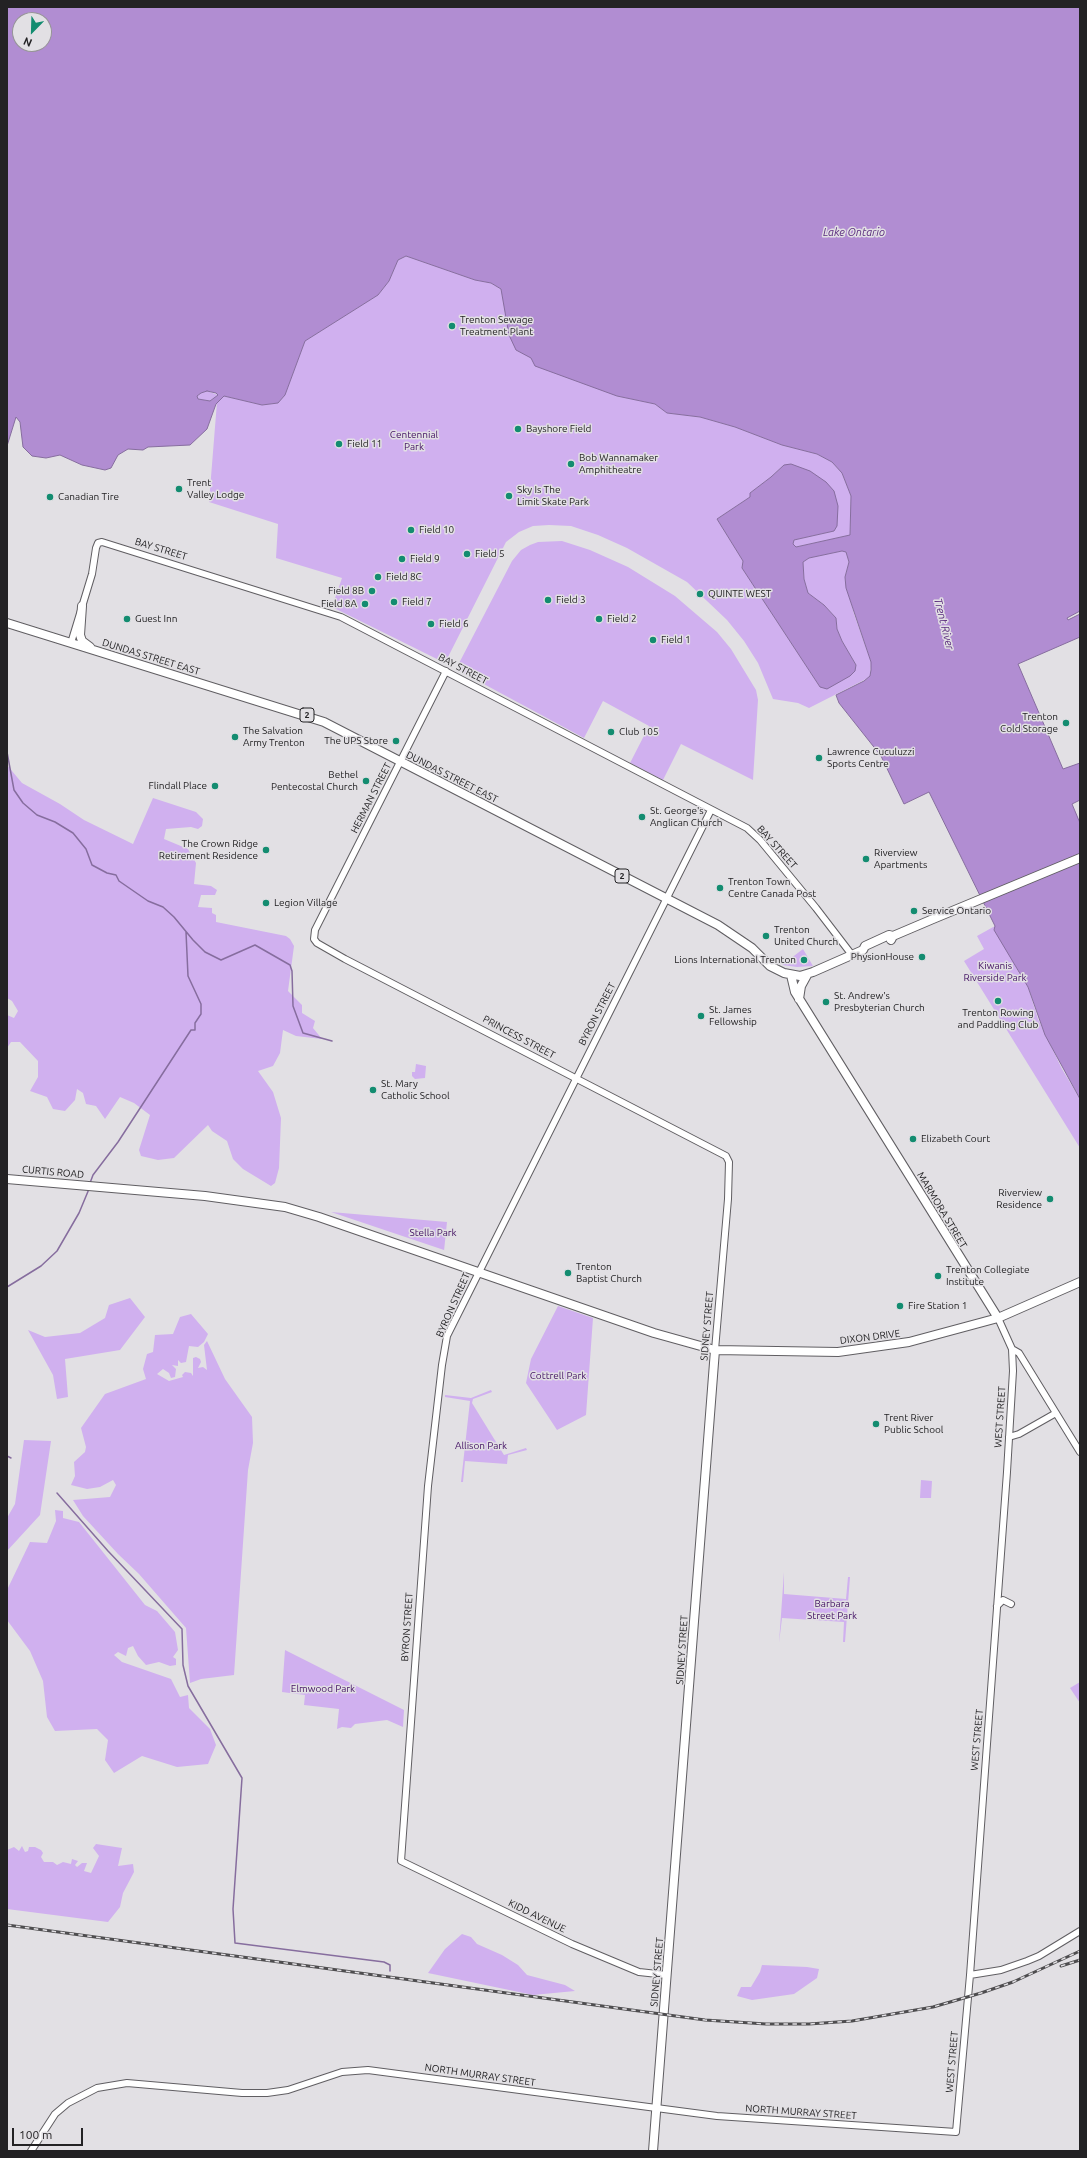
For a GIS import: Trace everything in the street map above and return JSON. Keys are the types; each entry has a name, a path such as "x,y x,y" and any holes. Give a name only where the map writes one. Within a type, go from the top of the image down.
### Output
{"main road":[{"path":"82,606 80,635 82,641 92,649"},
{"name":"DUNDAS STREET EAST","path":"7,623 305,714 343,731 400,762 723,928 752,948 770,966 791,975 807,974 864,950 865,946 889,935 893,936 1080,858"},
{"path":"800,999 801,986 807,974"},
{"name":"MARMORA STREET","path":"791,975 793,987 800,999 998,1318"},
{"name":"CURTIS ROAD","path":"7,1179 233,1199 285,1207 319,1216 479,1272"},
{"name":"DIXON DRIVE","path":"479,1272 654,1333 715,1350 803,1352 869,1349 920,1340 998,1318 1043,1300 1080,1282"},
{"name":"SIDNEY STREET","path":"654,2151 715,1350"}],"street":[{"name":"BAY STREET","path":"71,643 92,574 96,548 98,543 102,542 335,614 747,828 760,840 816,908 852,955"},
{"name":"HERMAN STREET","path":"314,933 446,671"},
{"name":"BYRON STREET","path":"401,1861 428,1486 442,1365 448,1336 711,810"},
{"name":"PRINCESS STREET","path":"314,933 317,943 576,1079 721,1153"},
{"name":"SIDNEY STREET","path":"715,1350 729,1162 729,1159 721,1153"},
{"name":"MARMORA STREET","path":"998,1318 1012,1348 1019,1353 1080,1452"},
{"name":"WEST STREET","path":"956,2132 970,1975 1014,1371 1012,1348"},
{"path":"1009,1436 1019,1434 1056,1413"},
{"path":"997,1606 1004,1600 1011,1604"},
{"name":"KIDD AVENUE","path":"401,1861 572,1944 639,1972 667,1975"},
{"path":"970,1975 1002,1970 1033,1959 1080,1931"},
{"name":"NORTH MURRAY STREET","path":"31,2151 55,2114 68,2103 97,2088 127,2082 242,2093 266,2093 288,2090 342,2072 368,2070 656,2109 774,2121 956,2132"}],"green space":[{"name":"Centennial Park","path":"406,256 475,280 491,283 501,289 506,309 617,396 655,404 667,413 700,417 735,427 782,445 817,454 832,462 842,473 851,496 850,535 796,547 793,544 794,540 834,531 784,465 750,493 750,497 717,519 743,561 742,568 820,687 856,665 842,641 837,629 836,618 824,605 808,593 804,579 803,562 809,558 842,551 846,552 849,562 845,577 854,614 871,662 870,677 809,708 798,703 773,699 758,663 744,641 727,620 687,582 627,548 598,535 571,526 549,525 533,526 519,532 506,542 445,663 332,607 342,578 276,558 278,524 209,502 217,402 224,396 262,405 278,403 285,395 305,341 378,295 389,281 398,260"},
{"path":"207,391 218,395 210,401 198,399 197,396"},
{"path":"562,541 590,550 628,567 675,596 717,632 731,649 756,690 758,700 753,780 681,744 663,780 630,763 649,726 603,701 584,738 456,669 512,561 521,550 538,542"},
{"path":"7,765 22,783 60,804 84,820 133,844 153,798 196,812 203,819 202,826 198,829 191,827 166,829 164,839 188,849 196,863 194,884 211,886 217,890 215,895 201,895 198,907 212,908 212,913 216,915 216,922 286,936 290,939 294,946 288,991 302,1005 302,1013 315,1021 313,1028 322,1039 296,1036 283,1030 280,1053 273,1066 258,1071 273,1092 281,1118 279,1168 275,1183 271,1186 243,1169 233,1159 227,1141 212,1131 208,1125 174,1158 158,1160 141,1156 139,1150 150,1115 134,1103 120,1097 105,1119 96,1106 86,1104 83,1093 77,1089 75,1100 65,1111 53,1109 47,1097 30,1091 38,1077 38,1061 20,1042 11,1042 7,1048 7,1015 14,1018 18,1011 12,1001 7,998"},
{"name":"Kiwanis Riverside Park","path":"995,926 1020,975 1028,987 1038,1019 1062,1069 1080,1099 1080,1148 964,961 984,949 977,936"},
{"path":"803,949 813,966 797,967 782,965"},
{"path":"416,1064 426,1066 425,1078 415,1079 412,1076 412,1072 415,1072"},
{"name":"Stella Park","path":"331,1212 447,1222 444,1251 444,1250"},
{"path":"130,1298 145,1317 120,1350 65,1359 68,1397 57,1399 53,1375 28,1330 45,1337 80,1333 105,1318 109,1305"},
{"name":"Cottrell Park","path":"558,1306 593,1318 586,1415 557,1430 526,1383 531,1359"},
{"path":"191,1314 208,1334 204,1342 198,1347 189,1346 186,1362 181,1363 178,1360 178,1366 172,1365 176,1369 175,1377 171,1378 169,1373 163,1369 157,1374 169,1381 183,1377 182,1375 185,1372 191,1373 193,1376 193,1358 196,1357 200,1359 201,1362 198,1368 203,1367 207,1370 204,1345 207,1341 225,1379 252,1417 253,1443 248,1470 234,1675 201,1679 190,1683 186,1628 139,1574 118,1554 83,1516 73,1500 110,1497 116,1485 113,1480 100,1487 87,1489 71,1485 75,1476 74,1462 85,1452 86,1447 81,1428 105,1394 146,1379 143,1369 147,1354 153,1352 155,1335 173,1334 180,1317"},
{"name":"Allison Park","path":"491,1390 492,1392 473,1399 472,1403 504,1455 526,1448 527,1450 508,1455 507,1464 465,1461 463,1482 461,1482 470,1401 445,1397 445,1395 471,1398"},
{"path":"24,1440 51,1441 40,1515 7,1551 7,1518 15,1504"},
{"path":"921,1480 932,1481 931,1498 920,1498"},
{"path":"55,1510 63,1511 63,1518 79,1522 145,1605 157,1611 175,1632 178,1650 173,1657 176,1659 176,1665 170,1666 159,1662 146,1665 138,1656 133,1646 128,1648 126,1656 118,1652 114,1655 122,1662 171,1679 180,1697 188,1695 189,1708 210,1729 216,1745 208,1764 177,1767 142,1756 114,1773 105,1760 108,1740 97,1729 55,1731 47,1717 43,1681 30,1651 7,1620 7,1590 30,1542 47,1543 56,1521"},
{"name":"Barbara Street Park","path":"784,1572 784,1594 846,1599 848,1577 850,1577 845,1642 843,1642 844,1622 782,1618 779,1643"},
{"name":"Elmwood Park","path":"285,1650 404,1710 403,1727 387,1720 355,1724 351,1728 342,1727 337,1729 339,1709 304,1705 305,1695 282,1692"},
{"path":"1080,1682 1080,1703 1070,1688"},
{"path":"96,1844 122,1848 118,1866 133,1864 134,1872 123,1893 120,1907 108,1922 7,1909 7,1850 14,1847 19,1851 22,1846 25,1852 28,1851 29,1847 35,1847 43,1853 41,1857 44,1862 53,1862 57,1865 63,1862 71,1864 72,1859 78,1861 75,1865 77,1867 82,1863 87,1863 84,1871 91,1873 99,1856 93,1848"},
{"path":"462,1934 471,1937 477,1944 502,1955 518,1965 527,1975 565,1985 575,1991 533,1995 428,1973 445,1949"},
{"path":"762,1965 819,1969 817,1978 794,1994 752,2000 737,1996 741,1987 751,1987 760,1972"}],"water":[{"name":"Lake Ontario","path":"7,7 1080,7 1080,611 1067,618 1068,620 1080,614 1080,637 1018,664 1063,769 1080,763 1080,800 1072,804 1080,823 1080,1099 1045,1035 1028,987 994,930 995,926 929,792 904,804 881,756 839,703 836,695 864,681 870,676 871,670 871,662 846,588 845,577 849,562 846,552 842,551 809,558 803,562 804,579 808,593 824,605 836,618 837,629 842,641 856,665 855,671 850,676 827,689 820,687 742,568 743,561 717,519 750,497 750,493 784,465 791,464 810,471 826,482 834,491 838,506 837,526 834,531 794,540 793,544 796,547 850,535 851,496 842,473 832,462 817,454 782,445 735,427 700,417 667,413 655,404 617,396 535,366 531,358 516,350 509,335 501,289 491,283 475,280 406,256 398,260 389,281 378,295 305,341 285,395 278,403 262,405 224,396 216,404 207,429 190,445 148,447 143,450 128,449 118,455 111,468 105,470 82,465 60,455 46,458 32,456 23,447 20,422 16,417 7,446","holes":["207,391 218,395 210,401 198,399 197,396"]}],"waterway":[{"path":"7,752 14,790 23,803 37,815 55,822 73,833 86,849 92,865 107,873 116,875 119,881 148,901 163,907 174,917 205,952 221,960 255,945 290,965 292,971 293,1006 303,1033 332,1041"},
{"path":"90,1183 93,1175 118,1142 191,1030 195,1030 195,1023 201,1014 201,1004 188,976 186,932"},
{"path":"7,1287 41,1266 57,1251 79,1213 89,1189"},
{"path":"7,1456 11,1458"},
{"path":"57,1493 108,1551 182,1629 183,1665 188,1686 242,1778 233,1909 235,1943 384,1962 390,1965 390,1971"}],"railway":[{"path":"7,1925 705,2020 766,2024 809,2024 852,2021 933,2007 1013,1982 1080,1951"},
{"path":"1061,1966 1080,1960"}],"place":[{"name":"Trenton Sewage Treatment Plant","path":"452,326"},
{"name":"Bayshore Field","path":"518,429"},
{"name":"Field 11","path":"339,444"},
{"name":"Bob Wannamaker Amphitheatre","path":"571,464"},
{"name":"Trent Valley Lodge","path":"179,489"},
{"name":"Sky Is The Limit Skate Park","path":"509,496"},
{"name":"Canadian Tire","path":"50,497"},
{"name":"Field 10","path":"411,530"},
{"name":"Field 5","path":"467,554"},
{"name":"Field 9","path":"402,559"},
{"name":"Field 8C","path":"378,577"},
{"name":"Field 8B","path":"372,591"},
{"name":"QUINTE WEST","path":"700,594"},
{"name":"Field 3","path":"548,600"},
{"name":"Field 7","path":"394,602"},
{"name":"Field 8A","path":"365,604"},
{"name":"Guest Inn","path":"127,619"},
{"name":"Field 2","path":"599,619"},
{"name":"Field 6","path":"431,624"},
{"name":"Field 1","path":"653,640"},
{"name":"Trenton Cold Storage","path":"1066,723"},
{"name":"Club 105","path":"611,732"},
{"name":"The Salvation Army Trenton","path":"235,737"},
{"name":"The UPS Store","path":"396,741"},
{"name":"Lawrence Cuculuzzi Sports Centre","path":"819,758"},
{"name":"Bethel Pentecostal Church","path":"366,781"},
{"name":"Flindall Place","path":"215,786"},
{"name":"St. George's Anglican Church","path":"642,817"},
{"name":"The Crown Ridge Retirement Residence","path":"266,850"},
{"name":"Riverview Apartments","path":"866,859"},
{"name":"Trenton Town Centre Canada Post","path":"720,888"},
{"name":"Legion Village","path":"266,903"},
{"name":"Service Ontario","path":"914,911"},
{"name":"Trenton United Church","path":"766,936"},
{"name":"PhysionHouse","path":"922,957"},
{"name":"Lions International Trenton","path":"804,960"},
{"name":"Trenton Rowing and Paddling Club","path":"998,1001"},
{"name":"St. Andrew's Presbyterian Church","path":"826,1002"},
{"name":"St. James Fellowship","path":"701,1016"},
{"name":"St. Mary Catholic School","path":"373,1090"},
{"name":"Elizabeth Court","path":"913,1139"},
{"name":"Riverview Residence","path":"1050,1199"},
{"name":"Trenton Baptist Church","path":"568,1273"},
{"name":"Trenton Collegiate Institute","path":"938,1276"},
{"name":"Fire Station 1","path":"900,1306"},
{"name":"Trent River Public School","path":"876,1424"}],"water label":[{"name":"Trent River","path":"944,624"}]}
